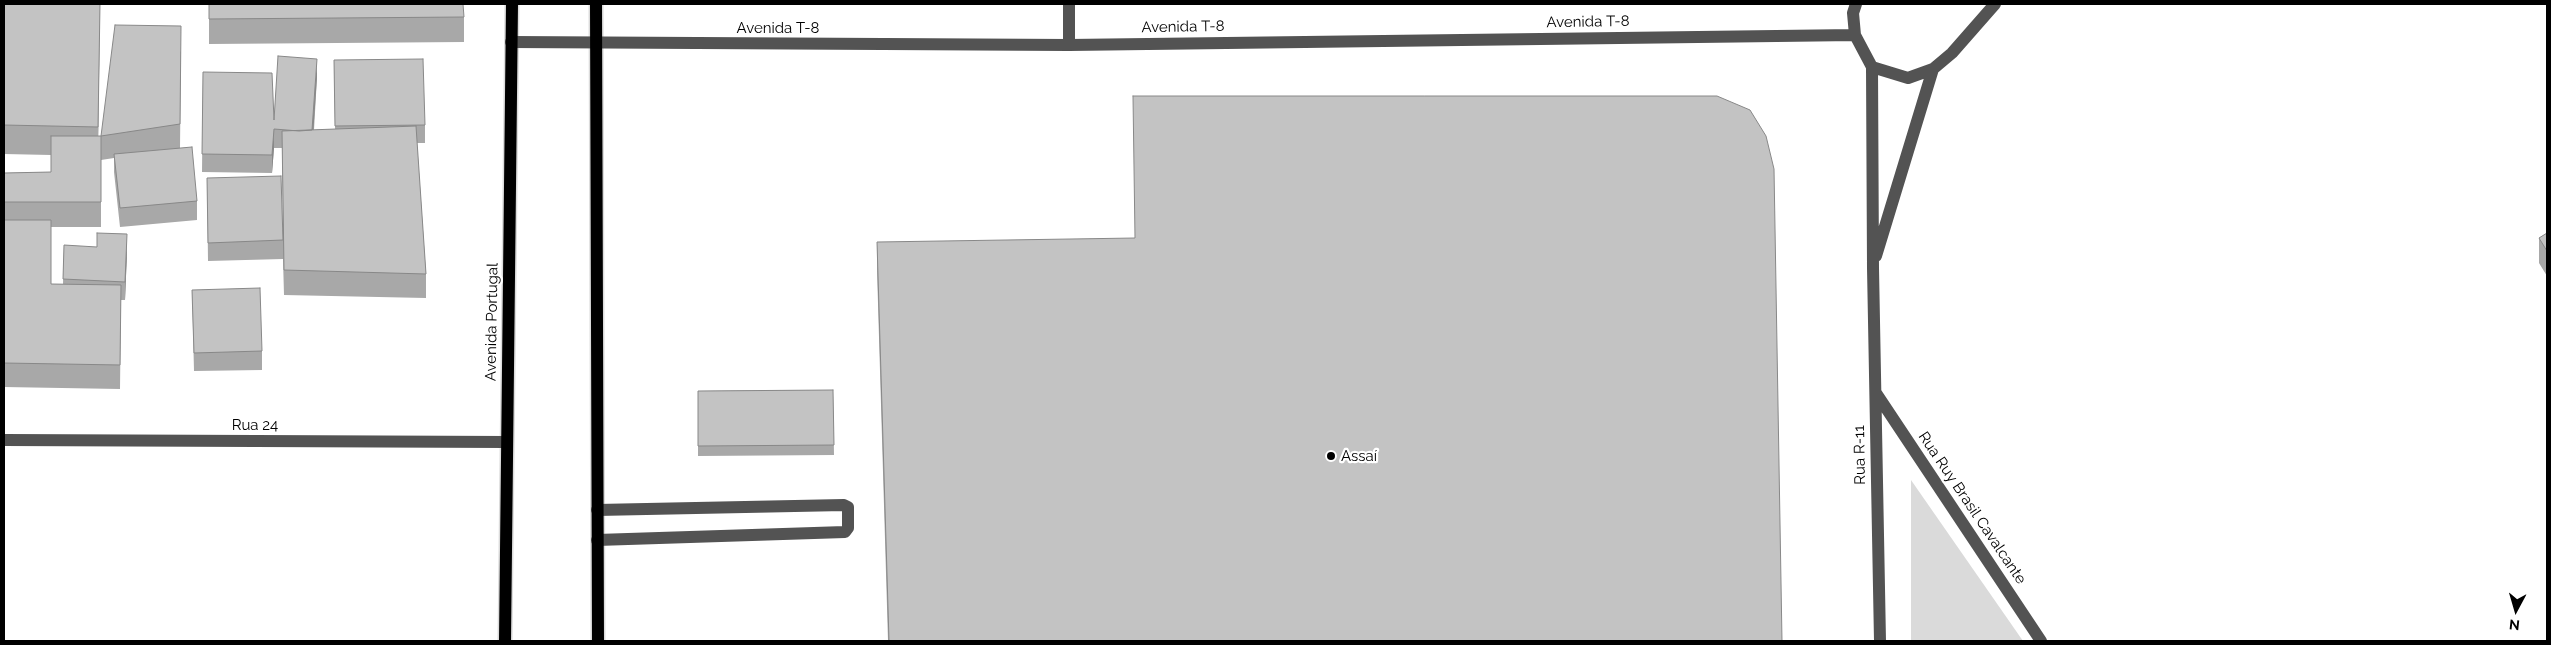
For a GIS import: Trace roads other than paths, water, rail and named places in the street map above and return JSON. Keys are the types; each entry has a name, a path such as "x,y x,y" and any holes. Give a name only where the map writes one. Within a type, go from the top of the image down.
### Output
{"main road":[{"name":"Avenida Portugal","path":"505,641 512,4"},
{"path":"596,4 594,43 598,641"}],"street":[{"path":"1069,4 1069,45"},
{"path":"1856,4 1853,13 1855,35 1872,67 1908,78 1934,68 1971,33 1995,4"},
{"name":"Avenida T-8","path":"511,42 1069,45 1855,35"},
{"name":"Rua R-11","path":"1872,67 1873,268 1880,641"},
{"name":"Rua R-11","path":"1873,268 1934,68"},
{"name":"Rua Ruy Brasil Cavalcante","path":"1876,393 2041,641"},
{"name":"Rua 24","path":"4,440 507,442"},
{"path":"597,510 844,505 848,507 848,528 845,532 597,540"}],"place":[{"name":"Assaí","path":"1331,456"}]}
